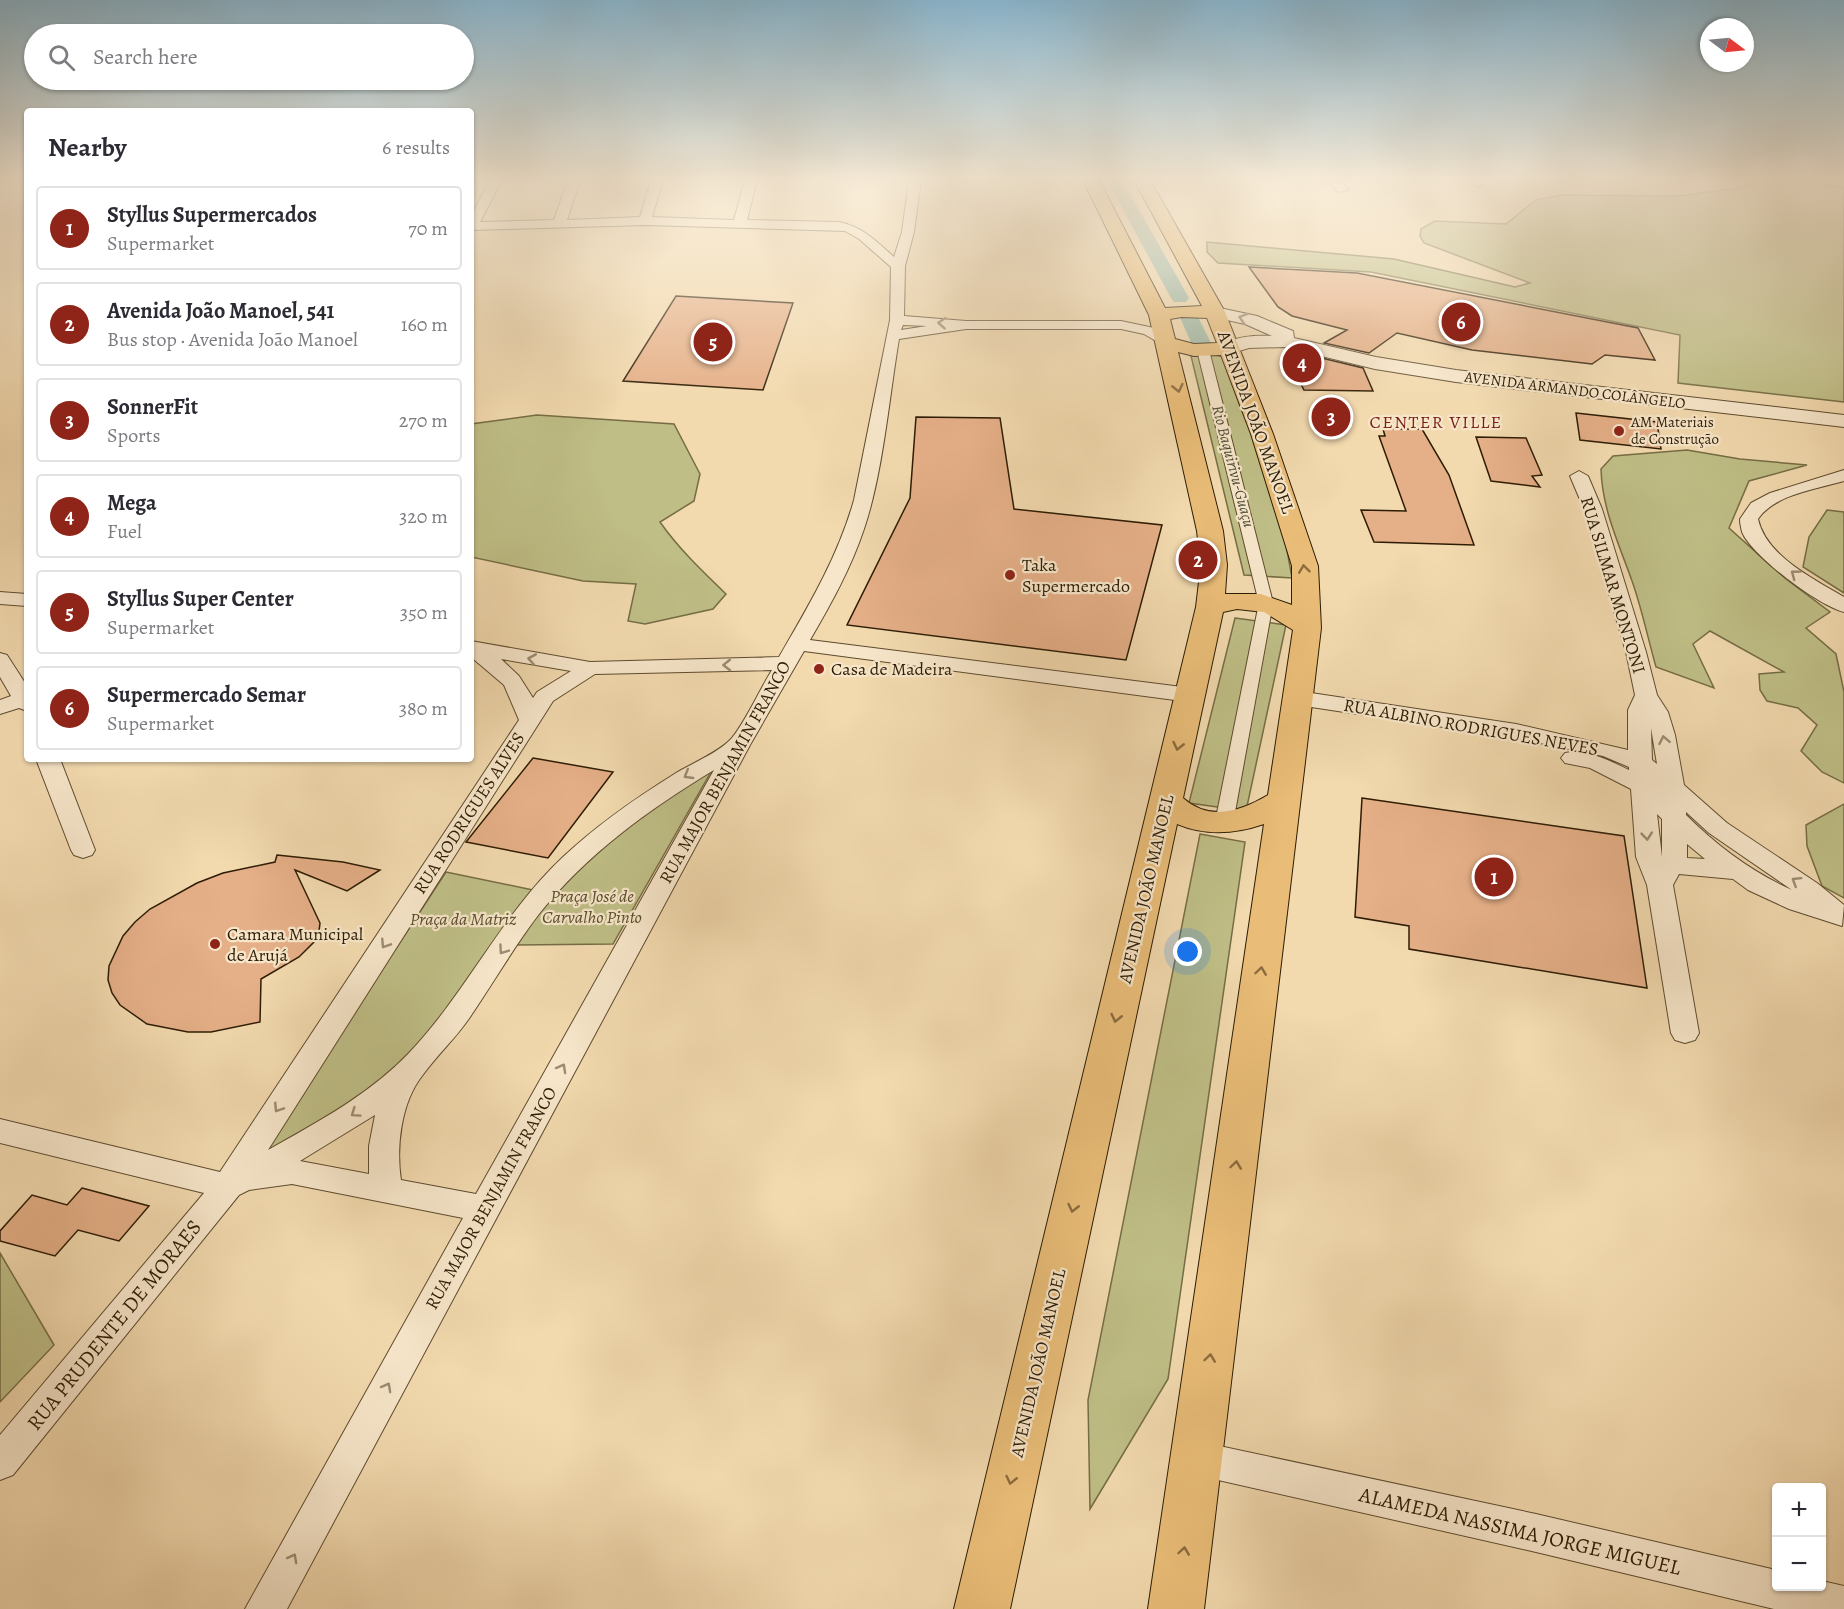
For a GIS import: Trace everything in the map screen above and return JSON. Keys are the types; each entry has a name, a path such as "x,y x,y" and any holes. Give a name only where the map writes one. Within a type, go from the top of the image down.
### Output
{"main road":[{"name":"AVENIDA JOÃO MANOEL","path":"982,1609 1210,607 1214,565 1210,531 1168,344 1159,315 1129,255"},
{"name":"AVENIDA JOÃO MANOEL","path":"1176,1609 1307,628 1305,566 1262,434 1215,312 1184,255"},
{"path":"1159,315 1191,311 1215,312"},
{"path":"1168,344 1203,350 1229,348"},
{"path":"1210,607 1230,601 1266,603 1290,613 1307,628"},
{"path":"1166,800 1172,807 1189,816 1224,823 1252,818 1284,800"}],"street":[{"path":"881,255 898,266"},
{"name":"RUA MAJOR BENJAMIN FRANCO","path":"265,1609 739,745 832,582 855,529 863,501 894,328 898,266 901,255"},
{"path":"1215,312 1251,321 1309,345"},
{"path":"1121,325 1159,315"},
{"path":"894,328 966,324 1121,325 1140,328 1168,344"},
{"path":"1229,348 1257,340 1309,345"},
{"name":"AVENIDA ARMANDO COLÂNGELO","path":"1309,345 1378,363 1454,376 1844,421"},
{"path":"1203,350 1266,603 1224,823"},
{"path":"1844,475 1801,488 1756,507 1749,516 1748,528 1759,545 1791,571 1844,606"},
{"name":"RUA SILMAR MONTONI","path":"1579,476 1593,509 1636,652 1646,695 1657,712 1662,727 1673,789 1675,857 1666,876 1649,857 1641,775 1639,710 1646,695"},
{"path":"0,598 24,600"},
{"path":"796,644 1190,695"},
{"path":"474,649 590,668 786,663"},
{"path":"474,650 491,661 511,679 523,694 530,719"},
{"path":"0,659 24,699"},
{"name":"RUA RODRIGUES ALVES","path":"228,1186 545,697 590,668"},
{"path":"0,707 24,702"},
{"name":"RUA ALBINO RODRIGUES NEVES","path":"1297,704 1516,731 1610,751 1641,775 1673,789 1718,828 1808,889 1843,918"},
{"path":"228,1186 351,1116 397,1081 444,1035 548,886 576,858 647,799 739,745"},
{"path":"49,762 83,850"},
{"name":"RUA ALBINO RODRIGUES NEVES","path":"1641,775 1674,820 1701,844 1740,873 1798,903 1843,918"},
{"path":"1685,1034 1666,876 1700,866 1740,873"},
{"path":"387,1190 383,1149 387,1127 398,1094 416,1063"},
{"path":"0,1131 228,1186 263,1176 292,1172 485,1209"},
{"name":"RUA PRUDENTE DE MORAES","path":"0,1463 228,1186"},
{"name":"ALAMEDA NASSIMA JORGE MIGUEL","path":"1196,1458 1536,1533 1844,1606"}],"green space":[{"path":"1210,255 1351,255 1394,259 1515,287 1530,283 1456,255 1844,255 1844,402 1678,383 1680,335 1371,272 1218,263"},
{"path":"1209,354 1226,357 1283,528 1292,578 1244,575 1191,356"},
{"path":"537,415 674,424 700,474 694,501 660,522 683,551 726,594 713,609 645,624 628,621 636,584 583,581 474,558 474,424"},
{"path":"1687,450 1740,459 1807,465 1749,481 1729,528 1786,579 1830,612 1806,628 1836,654 1844,692 1844,783 1822,772 1801,751 1817,725 1798,708 1767,701 1760,690 1759,674 1784,672 1710,631 1693,644 1714,688 1656,667 1636,592 1604,498 1601,469 1613,456"},
{"path":"1827,510 1844,512 1844,593 1803,567 1809,537"},
{"path":"1235,618 1286,625 1246,811 1189,803"},
{"name":"Praça José de Carvalho Pinto","path":"712,770 613,944 516,945 551,894 625,822"},
{"path":"1844,804 1844,898 1822,886 1807,846 1806,825"},
{"path":"1200,834 1245,842 1168,1379 1090,1509 1088,1400"},
{"name":"Praça da Matriz","path":"446,872 533,890 430,1034 384,1079 338,1113 260,1156"},
{"path":"0,1253 54,1345 0,1402"}],"building":[{"path":"1249,267 1357,273 1638,328 1655,360 1605,355 1592,364 1472,350 1397,333 1369,353 1324,343 1347,330 1292,316 1278,307"},
{"path":"676,296 793,303 763,390 623,381"},
{"path":"1305,354 1363,368 1373,391 1304,390 1290,363"},
{"name":"AM Materiais de Construção","path":"1576,413 1657,422 1661,449 1580,440"},
{"name":"Taka Supermercado","path":"916,417 1000,418 1014,509 1162,525 1126,660 847,625 910,498"},
{"path":"1383,429 1422,429 1449,475 1474,545 1374,542 1361,510 1406,511 1379,436 1385,436"},
{"path":"1476,437 1526,438 1542,475 1532,476 1540,487 1491,481"},
{"path":"533,758 613,772 548,858 466,842"},
{"path":"1362,798 1624,836 1647,988 1409,949 1409,926 1355,917"},
{"name":"Camara Municipal de Arujá","path":"277,855 343,862 380,870 347,891 295,870 320,923 319,931 316,940 299,957 261,979 260,1022 211,1032 188,1032 147,1024 120,1005 112,993 108,980 109,966 123,936 135,922 150,909 197,883 223,873 275,862"},
{"path":"82,1188 149,1206 119,1241 78,1230 55,1256 0,1241 0,1231 32,1195 67,1205"}],"waterway":[{"name":"Rio Baquirivu-Guaçu","path":"1156,255 1180,298"},
{"name":"Rio Baquirivu-Guaçu","path":"1188,315 1203,347"}],"place":[{"name":"Supermercado Semar","path":"1461,322"},
{"name":"Styllus Super Center","path":"713,342"},
{"name":"Mega","path":"1302,363"},
{"name":"SonnerFit","path":"1331,417"},
{"name":"AM Materiais de Construção","path":"1619,431"},
{"name":"Avenida João Manoel, 541","path":"1198,560"},
{"name":"Taka Supermercado","path":"1010,575"},
{"name":"Casa de Madeira","path":"819,669"},
{"name":"Styllus Supermercados","path":"1494,877"},
{"name":"Camara Municipal de Arujá","path":"215,944"}],"district":[{"name":"CENTER VILLE","path":"1436,422"}]}
